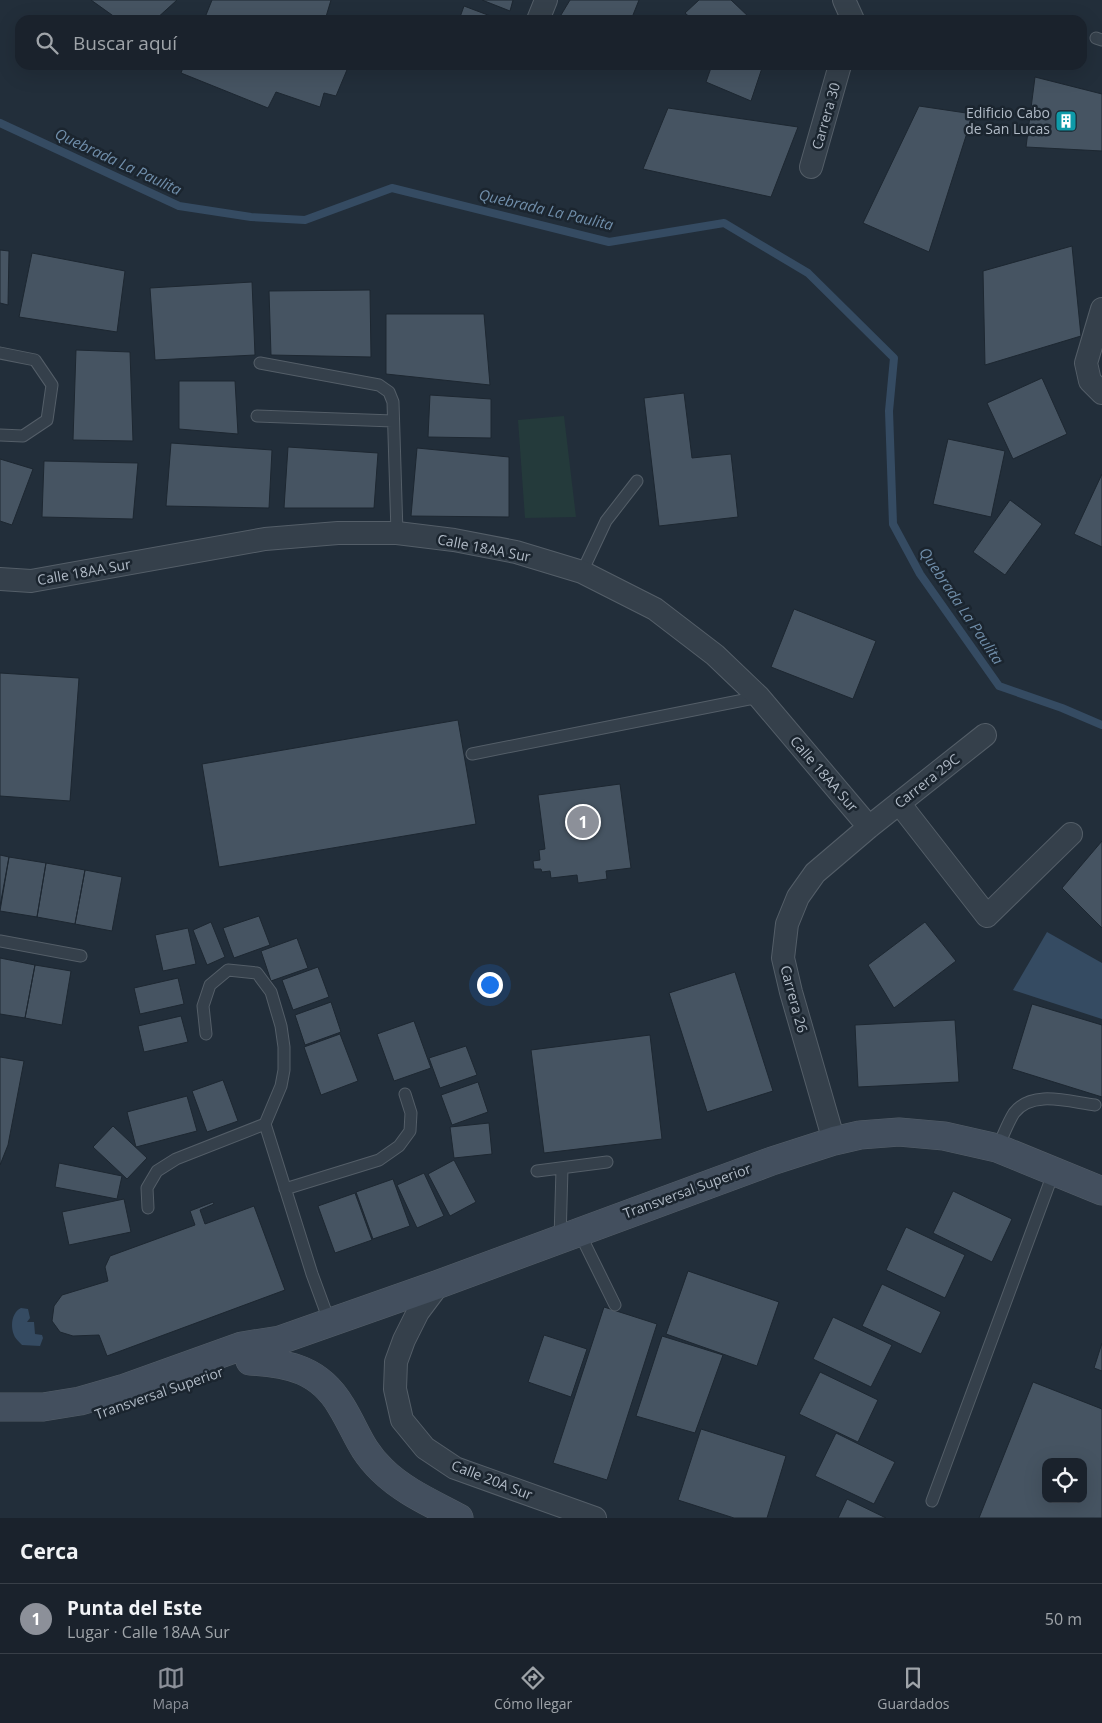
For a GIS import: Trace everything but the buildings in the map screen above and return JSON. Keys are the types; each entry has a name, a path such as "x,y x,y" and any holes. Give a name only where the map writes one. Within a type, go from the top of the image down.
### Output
{"main road":[{"name":"Transversal Superior","path":"0,1407 43,1407 80,1401 124,1388 242,1346 280,1340 439,1284 772,1161 834,1141 860,1135 899,1132 944,1136 997,1148 1102,1190"},
{"name":"Transversal Superior","path":"0,1426 46,1425 84,1419 125,1407 250,1361 280,1340"},
{"path":"250,1361 274,1362 292,1366 310,1374 329,1389 341,1406 365,1451 382,1471 403,1487 459,1518"}],"street":[{"path":"540,15 546,0"},
{"path":"844,0 851,15"},
{"name":"Carrera 30","path":"811,167 839,70"},
{"path":"1096,387 1086,363 1102,309"},
{"name":"Calle 18AA Sur","path":"0,579 31,581 265,539 338,533 397,533 454,540 516,552 582,572 655,610 714,655 759,697 869,826"},
{"name":"Carrera 29C","path":"869,826 985,735"},
{"path":"900,803 988,916 1071,834"},
{"name":"Carrera 26","path":"834,1141 783,958 787,924 798,897 815,873 869,826"},
{"name":"Calle 20A Sur","path":"439,1284 418,1312 404,1340 396,1362 395,1389 402,1420 425,1448 455,1468 595,1518"}],"lane":[{"path":"0,353 35,360 52,385 47,420 23,436 0,435"},
{"path":"260,363 379,385 389,392 393,402 397,533"},
{"path":"257,416 393,421"},
{"path":"582,572 606,521 637,481"},
{"path":"472,754 759,697"},
{"path":"0,941 81,956"},
{"path":"206,1034 203,1006 210,985 228,970 257,974 271,992 281,1026 284,1047 284,1070 280,1086 265,1124 330,1323"},
{"path":"285,1189 379,1160 399,1146 410,1131 411,1113 405,1094"},
{"path":"997,1148 1015,1113 1026,1102 1046,1098 1095,1105"},
{"path":"148,1208 147,1188 157,1171 176,1159 265,1124"},
{"path":"537,1171 607,1162"},
{"path":"562,1169 569,1235 615,1305"},
{"path":"932,1501 1054,1170"}],"green space":[{"path":"564,416 576,517 525,518 518,420"}],"water":[{"path":"1047,932 1102,963 1102,1019 1013,990"},
{"path":"21,1308 28,1309 30,1318 27,1322 34,1322 35,1334 42,1335 43,1338 40,1346 22,1345 15,1336 12,1328 13,1320"}],"waterway":[{"name":"Quebrada La Paulita","path":"0,123 179,206 251,217 305,220 392,188 609,242 724,223 808,273 894,358 889,411 893,524 920,574 999,686 1062,708 1102,725"}],"place":[{"name":"Edificio Cabo de San Lucas","path":"1066,121"},
{"name":"Punta del Este","path":"583,822"}]}
